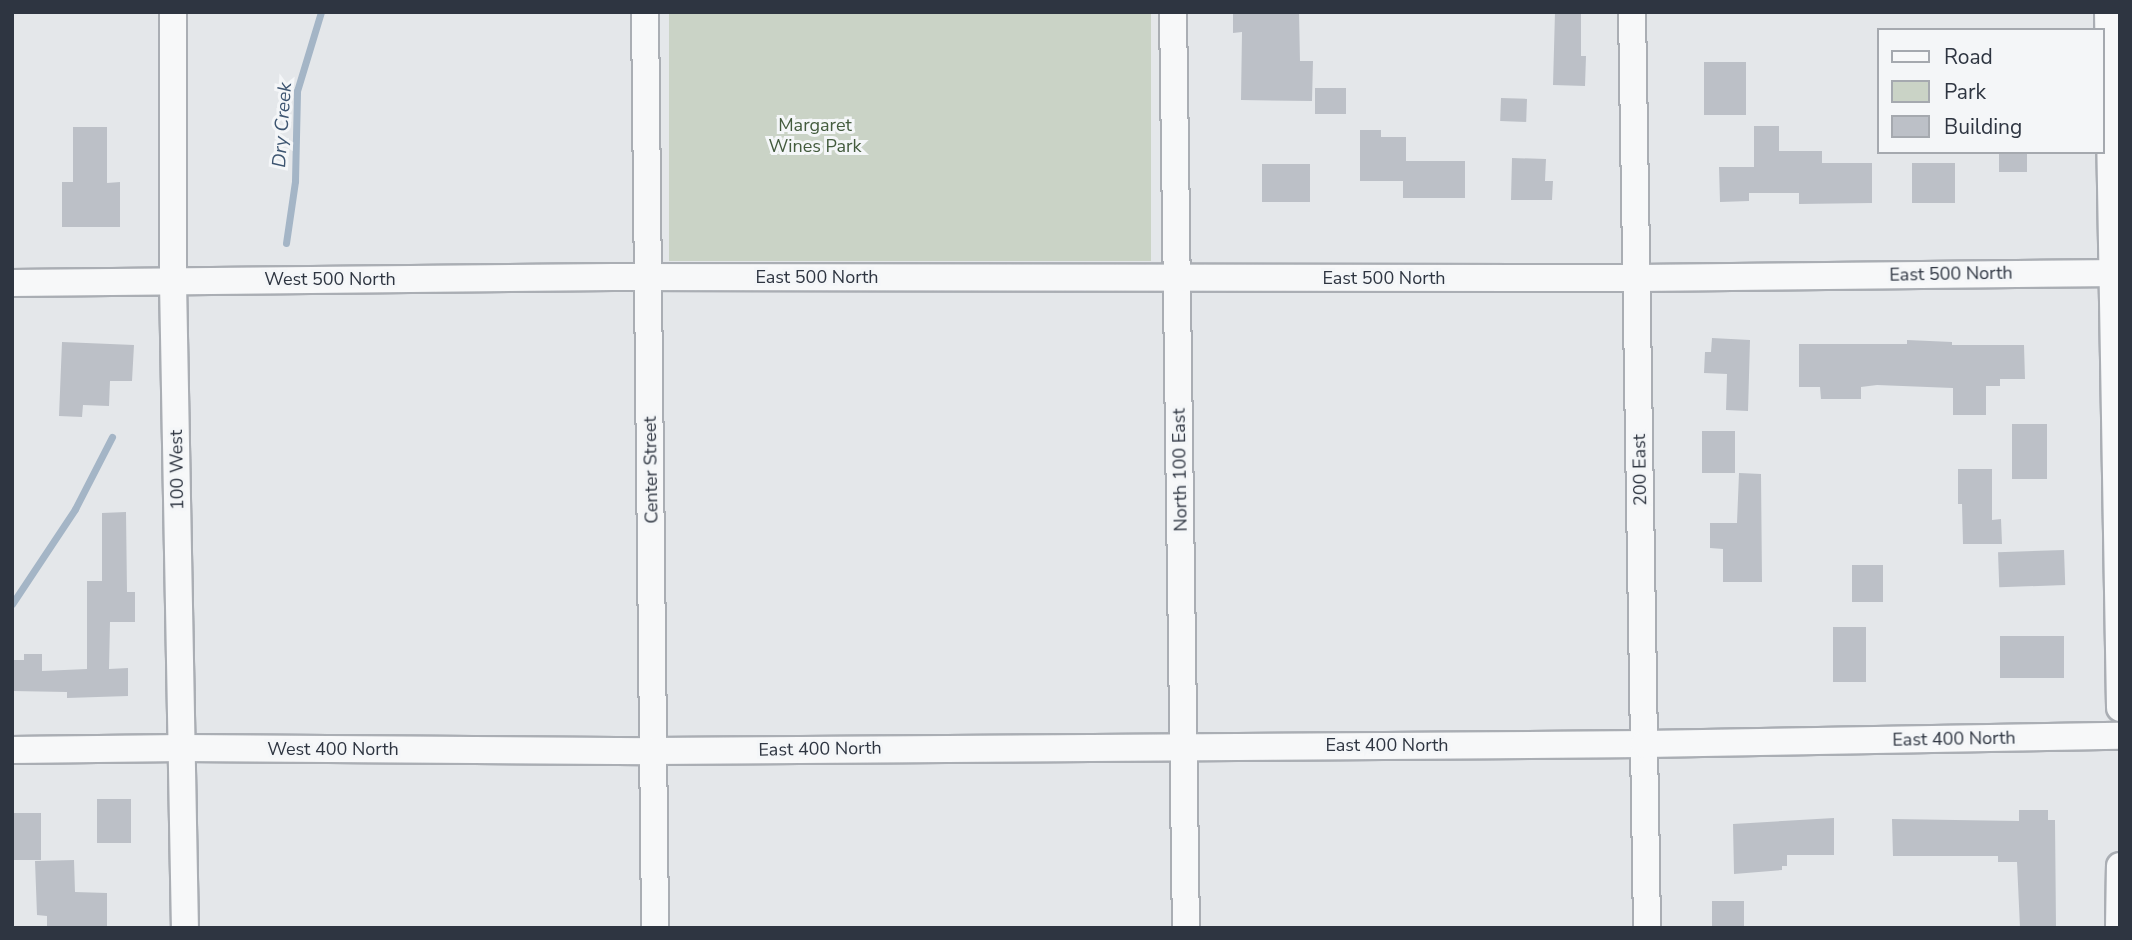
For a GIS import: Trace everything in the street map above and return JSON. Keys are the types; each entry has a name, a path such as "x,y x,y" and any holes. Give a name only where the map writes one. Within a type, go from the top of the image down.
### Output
{"street":[{"name":"100 West","path":"173,12 173,282 186,928"},
{"name":"Center Street","path":"645,12 654,928"},
{"name":"North 100 East","path":"1174,12 1186,928"},
{"name":"200 East","path":"1633,12 1647,928"},
{"path":"2108,12 2115,273 2120,708"},
{"name":"East 500 North","path":"649,277 1637,278 2115,273"},
{"name":"West 500 North","path":"12,284 649,277"},
{"name":"East 400 North","path":"653,751 1644,744 2120,736"},
{"name":"West 400 North","path":"12,750 183,747 653,751"},
{"path":"2119,928 2120,866"}],"green space":[{"name":"Margaret Wines Park","path":"669,12 1151,12 1151,261 669,261"}],"building":[{"path":"1233,12 1299,12 1300,61 1313,61 1312,101 1241,100 1242,32 1233,33"},
{"path":"1555,12 1581,12 1581,56 1586,56 1585,86 1553,85"},
{"path":"1704,62 1746,62 1746,115 1704,115"},
{"path":"1315,88 1346,88 1346,114 1315,114"},
{"path":"1501,98 1527,99 1526,122 1500,121"},
{"path":"1754,126 1779,126 1779,151 1822,151 1822,163 1872,163 1872,203 1799,204 1799,193 1749,193 1749,201 1720,202 1719,167 1754,167"},
{"path":"73,127 107,127 107,183 120,182 120,227 62,227 62,182 73,182"},
{"path":"1360,130 1381,130 1381,137 1406,137 1406,161 1465,161 1465,198 1403,198 1403,181 1360,181"},
{"path":"1999,154 2027,154 2027,172 1999,172"},
{"path":"1512,158 1546,159 1545,181 1553,181 1552,200 1511,200"},
{"path":"1912,163 1955,163 1955,203 1912,203"},
{"path":"1262,164 1310,164 1310,202 1262,202"},
{"path":"1712,338 1750,340 1748,411 1726,410 1727,374 1704,373 1705,352 1711,352"},
{"path":"1907,340 1952,342 1952,345 2024,345 2025,379 2000,379 2000,386 1986,386 1986,415 1953,415 1953,388 1877,385 1861,387 1861,399 1821,399 1820,387 1799,387 1799,344 1907,344"},
{"path":"62,342 134,345 132,381 110,381 109,406 83,405 82,417 59,416"},
{"path":"2012,424 2047,424 2047,479 2012,479"},
{"path":"1702,431 1735,431 1735,473 1702,473"},
{"path":"1958,469 1992,469 1992,520 2001,519 2002,544 1963,544 1962,504 1958,504"},
{"path":"1739,473 1761,474 1762,582 1723,582 1723,549 1710,548 1710,523 1737,523"},
{"path":"126,512 127,592 135,592 135,622 110,622 109,669 128,668 128,696 67,698 67,692 12,691 12,660 24,660 24,654 42,654 42,671 87,669 87,581 102,581 102,513"},
{"path":"2064,550 2065,585 1999,587 1998,552"},
{"path":"1852,565 1883,565 1883,602 1852,602"},
{"path":"1833,627 1866,627 1866,682 1833,682"},
{"path":"2000,636 2064,636 2064,678 2000,678"},
{"path":"97,799 131,799 131,843 97,843"},
{"path":"2019,810 2048,810 2048,820 2055,820 2056,928 2020,928 2017,862 1998,862 1998,856 1893,856 1892,819 2019,821"},
{"path":"12,813 41,813 41,860 12,860"},
{"path":"1834,818 1834,855 1787,855 1787,866 1782,866 1782,870 1734,874 1733,824"},
{"path":"74,860 75,892 107,893 107,928 47,928 47,916 37,915 35,861"},
{"path":"1712,901 1744,901 1744,928 1712,928"}],"waterway":[{"name":"Dry Creek","path":"286,243 295,181 297,91 321,12"},
{"name":"Dry Creek","path":"12,604 75,509 112,437"}]}
